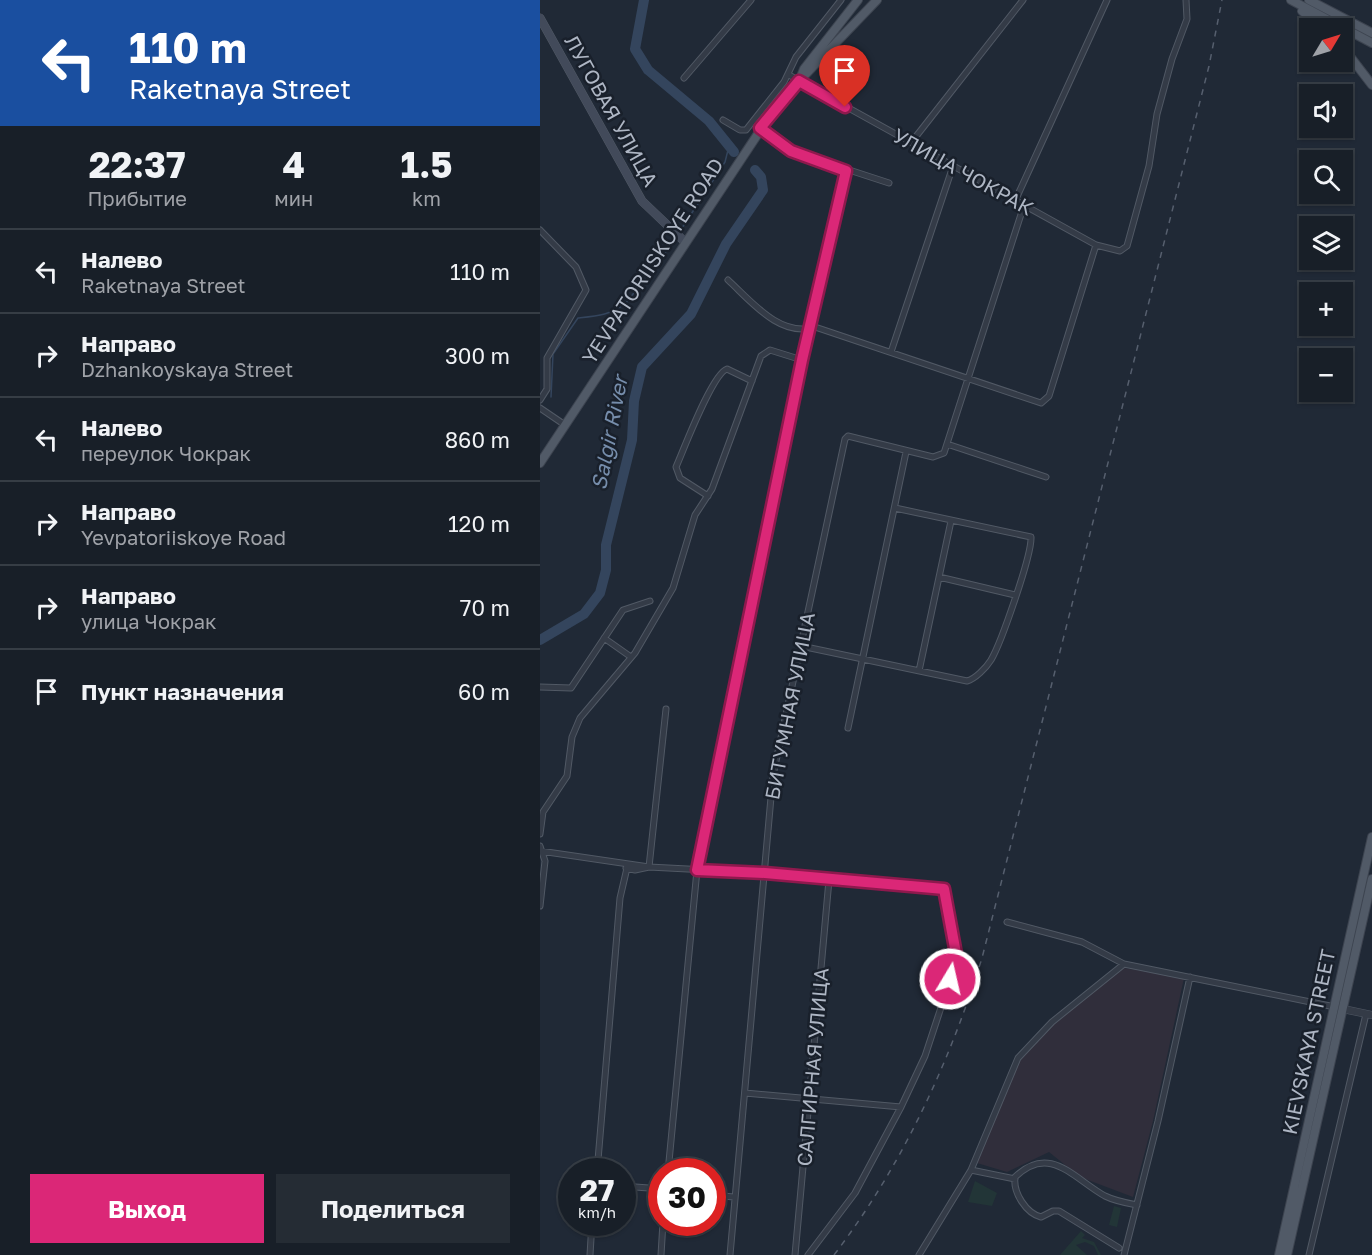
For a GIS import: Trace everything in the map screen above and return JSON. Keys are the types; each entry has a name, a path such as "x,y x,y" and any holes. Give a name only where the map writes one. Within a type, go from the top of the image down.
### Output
{"main road":[{"path":"799,81 804,69 858,0"},
{"path":"799,81 877,0"},
{"path":"1289,0 1312,18"},
{"path":"1289,0 1372,43"},
{"path":"1310,0 1372,33"},
{"name":"ЛУГОВАЯ УЛИЦА","path":"540,18 642,201 685,242"},
{"path":"1353,60 1372,85"},
{"name":"YEVPATORIISKOYE ROAD","path":"540,464 760,128 799,81"},
{"name":"KIEVSKAYA STREET","path":"1287,1255 1372,837"},
{"name":"KIEVSKAYA STREET","path":"1279,1255 1338,1008 1372,879"}],"street":[{"path":"684,78 751,0"},
{"path":"723,120 740,130 746,130 789,75 796,57 841,0"},
{"path":"914,144 914,139 1023,0"},
{"path":"1015,201 1107,0"},
{"name":"УЛИЦА ЧОКРАК","path":"789,75 1096,245 1120,251 1127,246 1149,166 1157,114 1172,59 1187,19 1186,0"},
{"path":"760,128 791,151 846,171 889,183"},
{"path":"891,352 953,166"},
{"path":"669,1158 697,870 802,360 846,171"},
{"path":"1024,205 947,444 1046,477"},
{"path":"540,230 576,267 586,290 548,358 547,389 540,400"},
{"path":"728,280 768,317 802,331 815,327 1038,403 1045,401 1049,396 1096,245"},
{"path":"540,834 543,812 567,776 572,737 580,718 631,657 673,588 695,515 708,496 761,356 768,351 802,360"},
{"path":"708,496 680,478 676,470 704,403 725,369 752,381"},
{"path":"540,408 565,425"},
{"name":"БИТУМНАЯ УЛИЦА","path":"730,1255 773,775 846,437 933,457 941,455 947,444"},
{"path":"848,728 906,452"},
{"path":"801,646 967,681 973,679 990,661 1015,595 1032,541 1030,536 895,508"},
{"path":"919,671 951,521"},
{"path":"939,578 1015,595"},
{"path":"540,687 571,688 623,610 650,601"},
{"path":"604,638 631,657"},
{"path":"649,867 666,709"},
{"path":"540,906 544,861 541,850 649,867 765,873 944,889 957,959 925,1056 901,1107 855,1192 808,1255"},
{"path":"619,864 635,870 649,867"},
{"path":"598,1158 620,898 627,868"},
{"name":"САЛГИРНАЯ УЛИЦА","path":"795,1255 829,880"},
{"path":"1007,922 1082,942 1124,964 1369,1014 1309,1255"},
{"path":"919,1255 971,1170 1018,1058 1052,1022 1124,964"},
{"path":"1124,1255 1190,977"},
{"path":"745,1093 901,1107"},
{"path":"1119,1248 1059,1211 1053,1210 1041,1217 1035,1215 1017,1196 1015,1179 1018,1174 1039,1163 1056,1163 1105,1196 1137,1205"},
{"path":"971,1170 1015,1179"},
{"path":"726,1196 734,1197"},
{"path":"590,1255 591,1236"},
{"path":"661,1255 662,1236"}],"shaded area":[{"path":"1124,968 1184,978 1153,1121 1133,1197 1080,1177 1049,1152 1007,1172 977,1163 1020,1060 1055,1023"},
{"path":"975,1181 997,1193 992,1206 968,1202"},
{"path":"1114,1206 1121,1208 1117,1227 1109,1225"},
{"path":"1081,1231 1085,1235 1082,1238 1094,1242 1101,1255 1098,1255 1094,1246 1085,1242 1076,1245 1087,1255 1060,1255"}],"waterway":[{"name":"Salgir River","path":"644,0 635,49 648,70 709,121 734,152"},
{"path":"682,228 725,162 729,146"},
{"name":"Salgir River","path":"540,640 584,614 600,593 606,570 606,545 632,440 634,401 642,367 691,314 726,244 763,190 761,177 755,170"},
{"path":"551,397 553,354 578,318 598,316 626,303 672,244"}],"railway":[{"path":"834,1255 881,1186 921,1113 955,1037 982,958 1209,66 1222,0"}],"route":[{"path":"845,107 799,81 779,102 760,128 791,151 846,171 802,360 721,742 702,854 697,870 765,873 944,889 957,959 950,979"}]}
